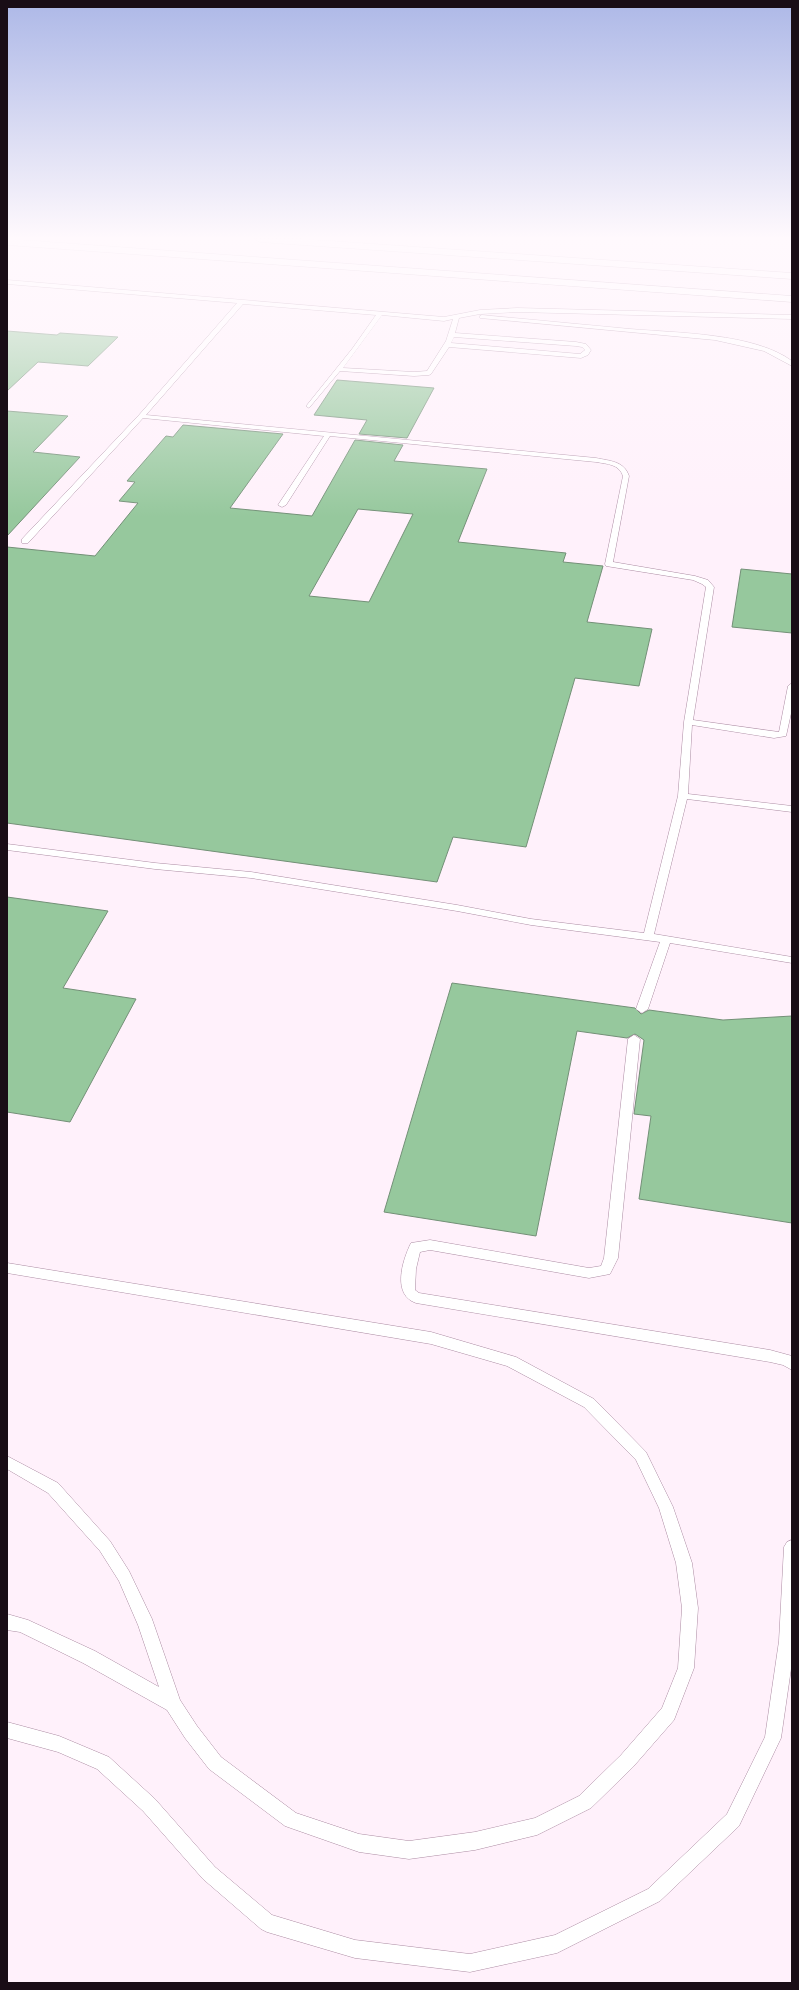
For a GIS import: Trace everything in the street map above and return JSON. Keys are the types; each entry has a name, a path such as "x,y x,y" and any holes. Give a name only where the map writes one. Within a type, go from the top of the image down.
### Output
{"lane":[{"path":"25,541 141,416 215,332"},
{"path":"309,406 367,332"},
{"path":"337,369 424,374 429,373 448,345 454,332"},
{"path":"645,332 715,338 776,354 792,364"},
{"path":"448,345 581,356 586,354 588,350 584,345 576,344 453,335"},
{"path":"141,416 596,460 618,465 624,470 626,476 609,564 695,578 705,582 710,587 688,722 683,796 648,937"},
{"path":"282,505 328,435"},
{"path":"688,722 774,735 783,734 792,686"},
{"path":"683,796 792,809"},
{"path":"7,847 154,866 251,875 457,908 531,922 666,939 792,960"},
{"path":"642,1009 666,939"},
{"path":"634,1039 611,1258 605,1270 589,1273 430,1245 416,1247 412,1255 408,1285 409,1293 416,1298 770,1356 787,1360 792,1364"},
{"path":"7,1268 431,1338 511,1361 589,1403 641,1456 666,1507 684,1563 690,1608 686,1668 668,1714 628,1761 585,1802 537,1826 474,1841 409,1850 359,1843 291,1820 215,1764 191,1732 173,1704 146,1624 124,1576 105,1546 53,1488 7,1462"},
{"path":"7,1730 59,1744 103,1763 150,1805 209,1873 267,1923 355,1949 470,1963 557,1944 654,1895 733,1820 773,1738 787,1641 792,1547"},
{"path":"7,1622 22,1625 89,1657 173,1704"}],"building":[{"path":"7,332 57,335 60,333 118,337 88,366 38,362 7,391"},
{"path":"337,380 434,388 407,438 359,434 367,420 314,415"},
{"path":"7,411 68,416 33,452 80,457 7,536"},
{"path":"183,425 283,434 230,508 312,516 355,440 403,445 394,461 487,469 458,542 566,553 563,562 603,566 587,622 652,629 639,686 575,678 526,847 453,837 437,882 7,823 7,547 95,556 138,503 119,501 135,482 127,481 166,436 173,437","holes":["358,509 413,514 369,602 309,596"]},
{"path":"741,569 792,574 792,633 732,627"},
{"path":"7,897 108,911 63,988 136,999 70,1122 7,1112"},
{"path":"452,983 635,1008 641,1014 649,1010 723,1020 792,1016 792,1223 639,1199 651,1116 634,1114 644,1040 635,1034 627,1038 577,1031 536,1236 384,1212"}]}
